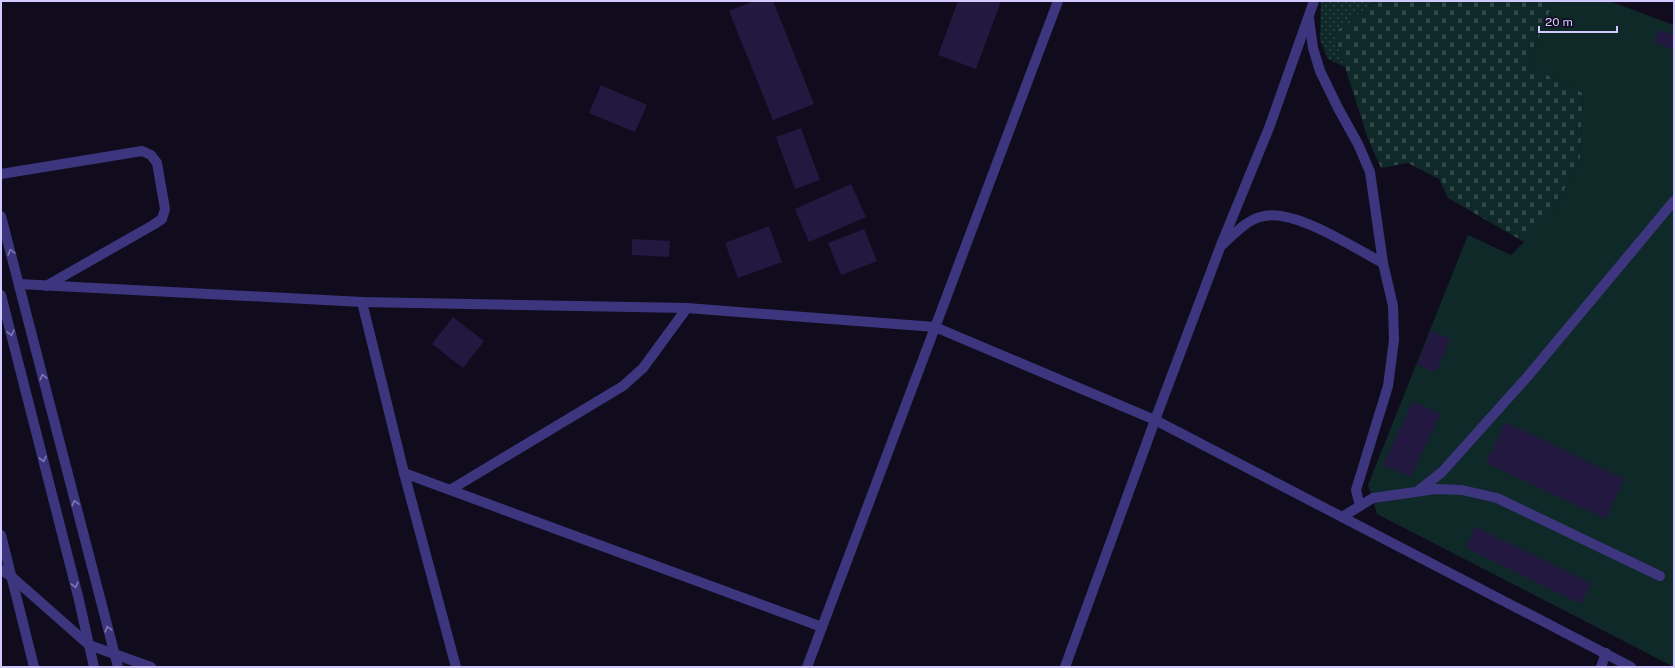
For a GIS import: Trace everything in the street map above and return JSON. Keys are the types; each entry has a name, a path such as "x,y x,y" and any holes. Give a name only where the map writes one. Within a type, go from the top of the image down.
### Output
{"street":[{"path":"807,667 1058,1"},
{"path":"1065,667 1155,420 1221,245 1269,128 1314,1"},
{"path":"1309,17 1313,48 1320,71 1358,144 1370,172 1383,263 1393,306 1394,340 1388,386 1356,490 1360,506"},
{"path":"1,174 142,151 151,155 157,163 165,209 162,219 46,286"},
{"path":"1418,491 1442,472 1528,376 1674,201"},
{"path":"1221,245 1240,229 1260,217 1276,215 1302,220 1383,263"},
{"path":"1,216 118,667"},
{"path":"19,284 362,302 687,308 935,327 1155,420 1631,667"},
{"path":"1,295 76,588 94,667"},
{"path":"362,302 404,473 456,667"},
{"path":"450,490 623,386 643,368 687,308"},
{"path":"404,473 822,627"},
{"path":"1342,517 1373,498 1436,488 1462,490 1497,498 1660,576"},
{"path":"1,536 34,667"},
{"path":"1,570 12,577 89,646 151,667"},
{"path":"1601,667 1606,653"}],"green space":[{"path":"1321,1 1375,1 1334,33 1345,67 1328,59 1320,40"},
{"path":"1375,1 1554,1 1528,65 1583,93 1580,160 1552,214 1524,242 1448,198 1439,179 1408,163 1381,168 1368,139 1334,33"},
{"path":"1554,1 1609,1 1674,25 1674,667 1377,514 1368,485 1468,235 1511,255 1552,214 1580,160 1583,93 1528,65"}],"building":[{"path":"754,1 773,1 814,104 773,120 729,11"},
{"path":"958,1 1001,1 976,69 938,55"},
{"path":"1659,30 1674,35 1674,50 1654,42"},
{"path":"601,85 647,105 635,132 589,113"},
{"path":"801,128 820,180 795,189 776,137"},
{"path":"851,184 866,217 809,242 795,209"},
{"path":"769,226 782,262 738,278 725,243"},
{"path":"864,229 877,261 841,275 828,243"},
{"path":"632,239 670,241 669,257 632,255"},
{"path":"453,317 484,341 463,368 432,344"},
{"path":"1431,331 1450,339 1436,372 1417,365"},
{"path":"1413,401 1440,414 1411,477 1383,465"},
{"path":"1505,422 1624,479 1606,519 1486,463"},
{"path":"1475,527 1591,583 1581,604 1466,548"}]}
